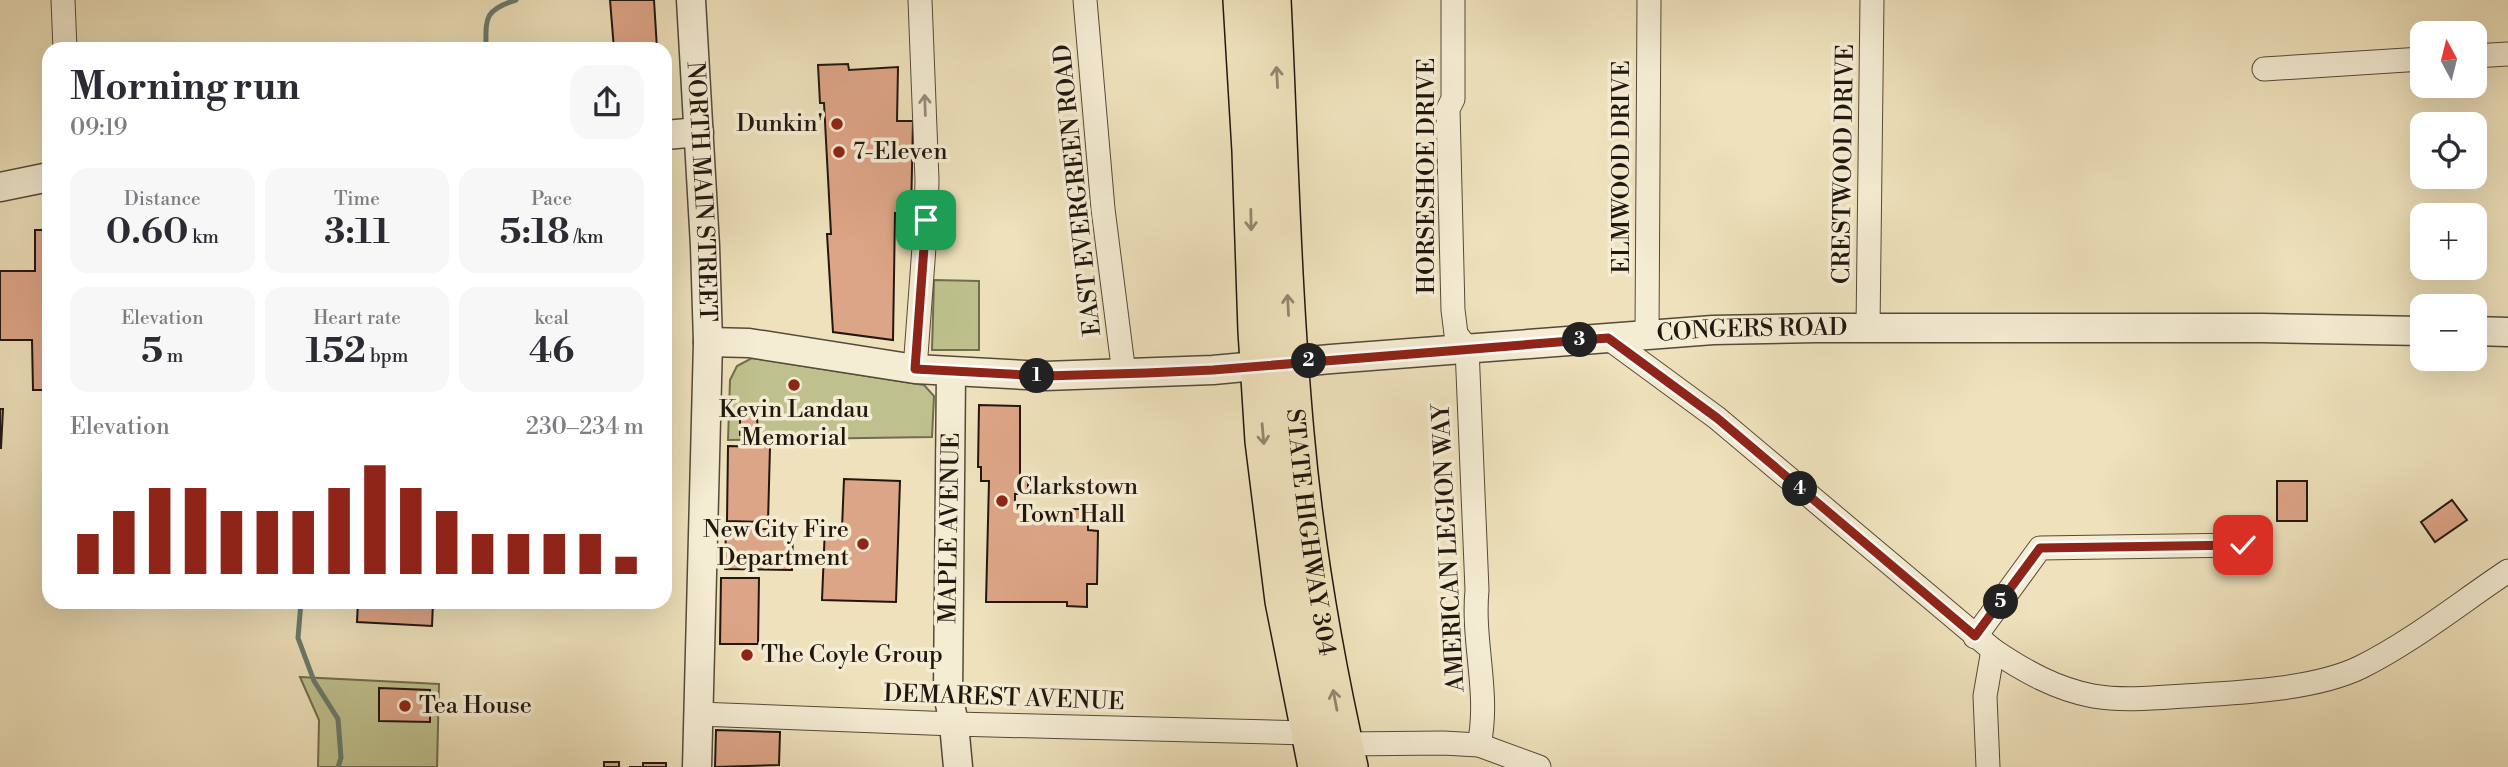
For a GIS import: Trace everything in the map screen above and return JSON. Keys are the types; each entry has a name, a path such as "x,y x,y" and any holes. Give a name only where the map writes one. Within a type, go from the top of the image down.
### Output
{"main road":[{"name":"STATE HIGHWAY 304","path":"1241,0 1250,151 1274,364 1299,467 1311,563 1347,756"},
{"name":"STATE HIGHWAY 304","path":"1273,0 1274,364 1266,472 1278,568 1316,767"}],"street":[{"path":"63,0 65,42"},
{"name":"NORTH MAIN STREET","path":"691,0 708,342 697,767"},
{"path":"915,369 926,207 920,0"},
{"name":"EAST EVERGREEN ROAD","path":"1085,0 1103,209 1124,374"},
{"name":"HORSESHOE DRIVE","path":"1453,0 1453,99 1448,109 1453,310 1456,334 1466,348"},
{"name":"ELMWOOD DRIVE","path":"1647,335 1648,0"},
{"name":"CRESTWOOD DRIVE","path":"1868,329 1872,0"},
{"path":"2487,55 2508,54"},
{"path":"2264,69 2410,60"},
{"path":"672,134 699,132"},
{"path":"0,187 42,178"},
{"name":"CONGERS ROAD","path":"708,342 749,344 915,369 1045,376 1124,374 1761,329 2262,328 2410,331"},
{"path":"2487,331 2508,332"},
{"path":"1608,338 1717,418 1984,643 2025,671 2065,688 2095,696 2143,698 2237,693 2315,681 2359,668 2400,645 2508,571"},
{"name":"AMERICAN LEGION WAY","path":"1466,348 1477,590 1475,611 1483,712 1479,745"},
{"name":"MAPLE AVENUE","path":"951,372 948,694 958,767"},
{"path":"1989,767 1984,643 2040,548 2243,545"},
{"name":"DEMAREST AVENUE","path":"698,714 1308,733"},
{"path":"1347,756 1443,743 1479,745 1539,767"}],"green space":[{"path":"934,280 979,281 979,350 932,350"},
{"path":"752,358 924,385 934,396 932,437 728,440 730,380 737,366"},
{"path":"300,677 439,684 437,767 318,767 319,720"}],"building":[{"path":"610,0 654,0 657,42 613,42"},
{"path":"848,64 849,70 898,67 897,121 913,121 911,214 895,213 893,340 833,332 827,234 831,234 824,103 820,103 818,65"},
{"path":"35,230 42,230 42,390 33,390 32,340 0,340 0,271 35,271"},
{"name":"Clarkstown Town Hall","path":"979,405 1020,406 1020,477 1028,477 1028,494 1015,494 1015,509 1088,509 1088,530 1098,531 1097,584 1087,584 1087,607 1067,606 1067,602 986,602 989,481 981,481 981,467 978,467"},
{"path":"0,409 3,409 1,448 0,448"},
{"path":"740,416 757,416 758,435 740,435"},
{"path":"728,446 770,447 768,522 727,521"},
{"path":"844,479 900,481 896,602 822,600 825,527 842,528"},
{"path":"2277,481 2307,481 2307,521 2277,521"},
{"path":"2452,500 2467,520 2435,542 2421,522"},
{"path":"726,528 793,530 792,570 725,569"},
{"path":"721,578 759,578 758,644 720,644"},
{"path":"358,609 433,609 432,626 357,622"},
{"name":"Tea House","path":"379,688 430,690 430,722 379,721"},
{"path":"716,730 780,732 779,765 715,767"},
{"path":"604,762 619,762 619,767 604,767"},
{"path":"643,763 666,763 666,767 643,767"}],"waterway":[{"path":"486,42 487,23 492,12 516,0"},
{"path":"300,609 298,638 314,681 338,719 341,758 338,767"}],"place":[{"name":"Dunkin'","path":"837,124"},
{"name":"7-Eleven","path":"839,152"},
{"name":"Kevin Landau Memorial","path":"794,385"},
{"name":"Clarkstown Town Hall","path":"1002,501"},
{"name":"New City Fire Department","path":"863,544"},
{"name":"The Coyle Group","path":"747,655"},
{"name":"Tea House","path":"405,706"}],"route":[{"path":"926,220 915,369 1045,376 1146,373 1608,338 1717,418 1975,636 2040,548 2243,545"}]}
